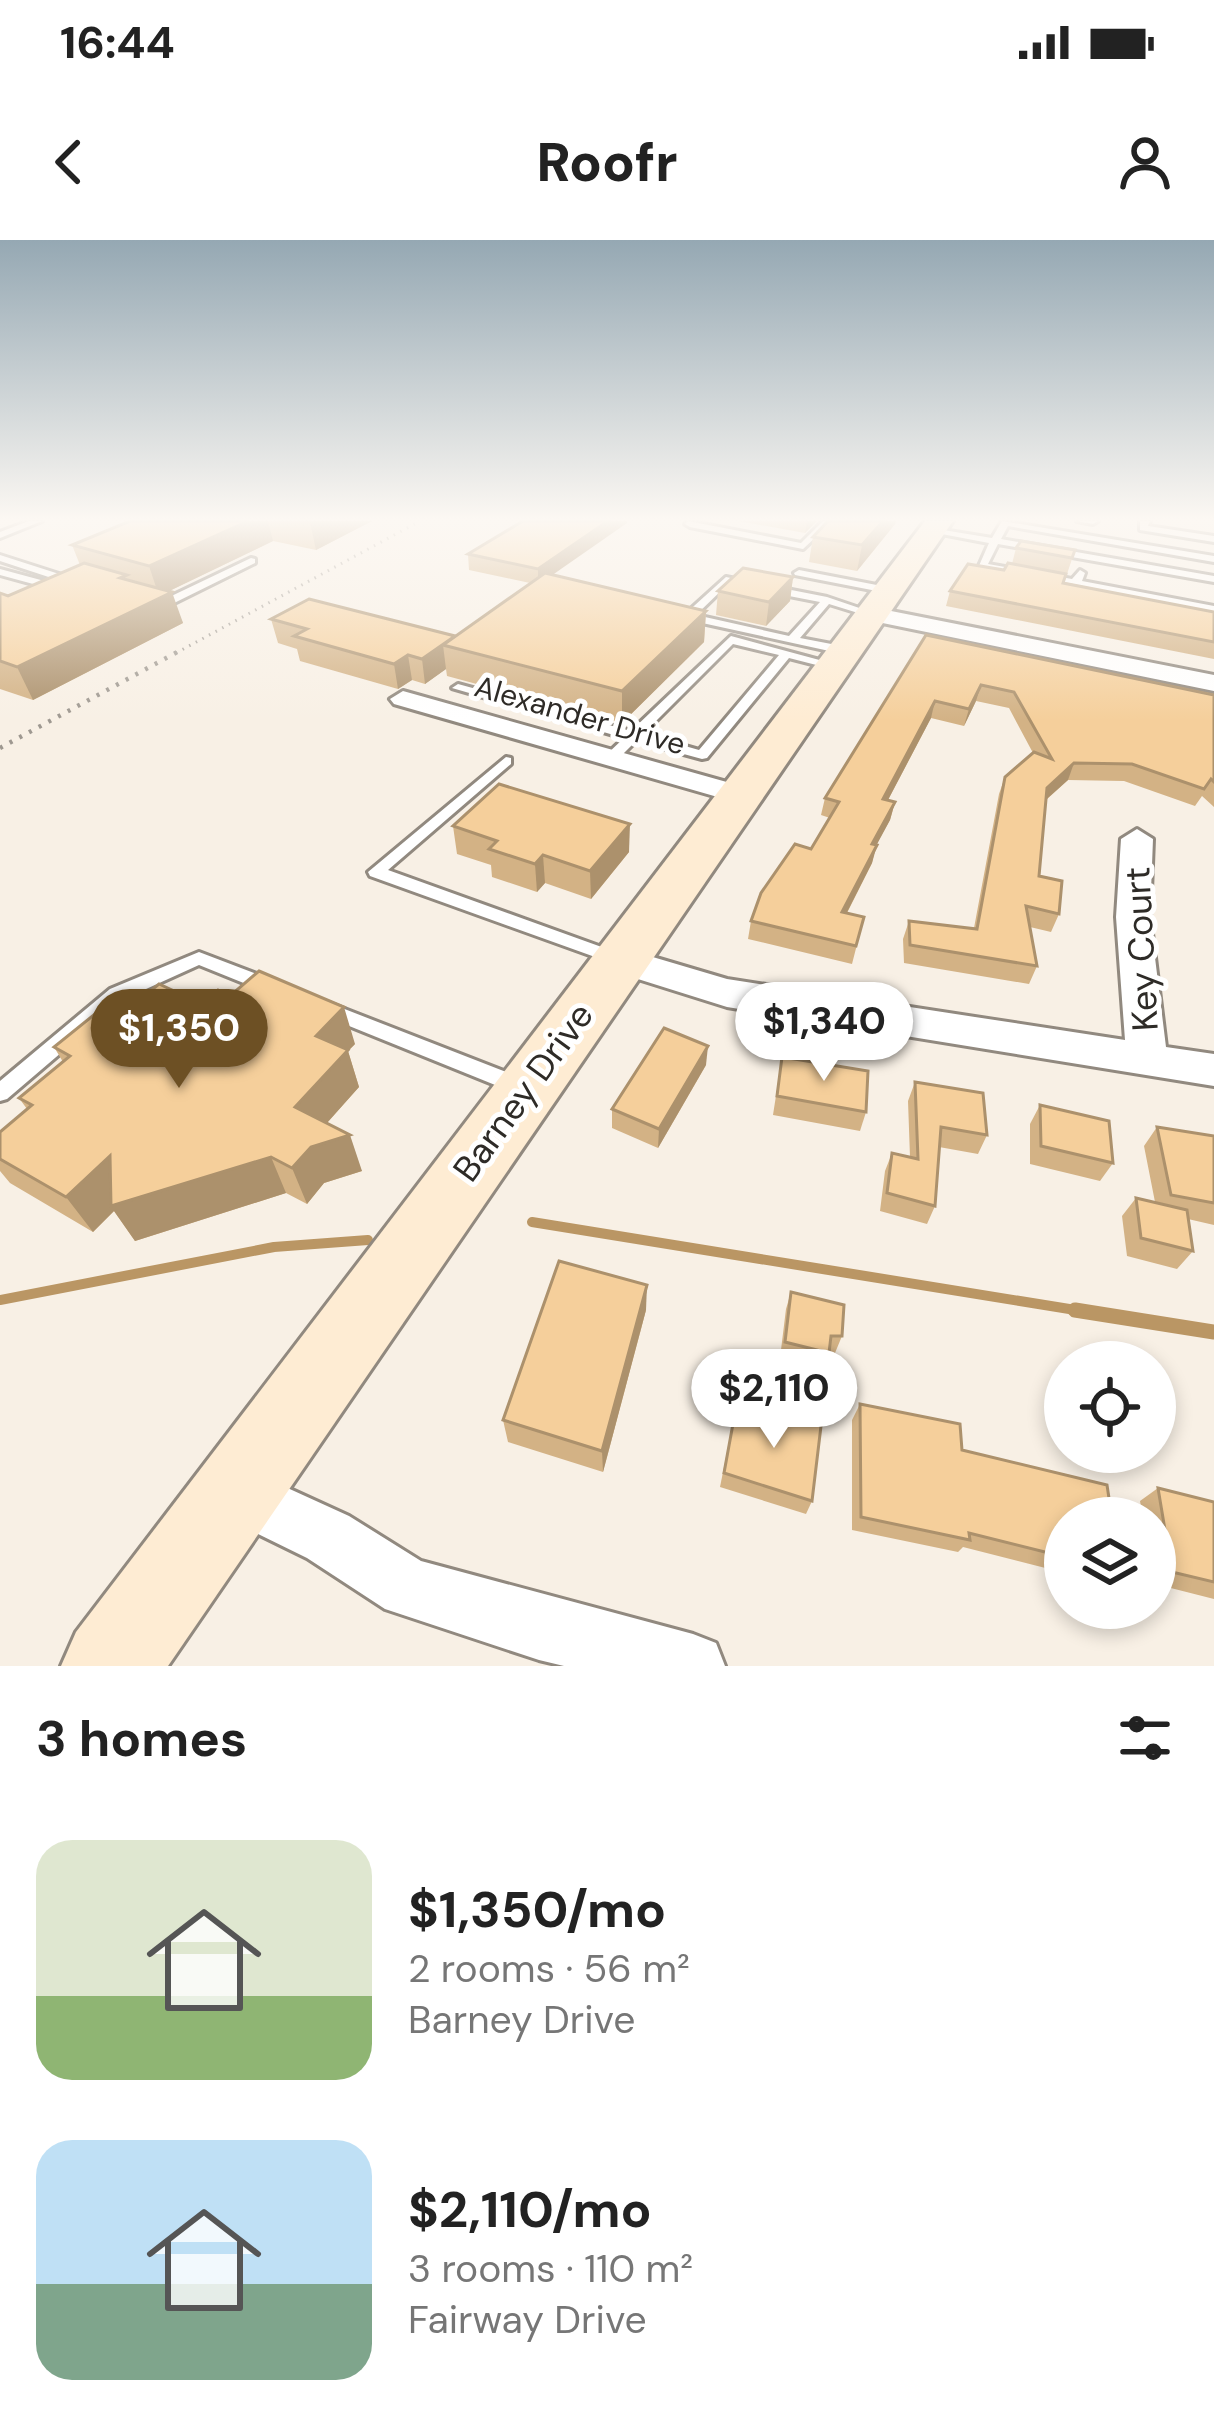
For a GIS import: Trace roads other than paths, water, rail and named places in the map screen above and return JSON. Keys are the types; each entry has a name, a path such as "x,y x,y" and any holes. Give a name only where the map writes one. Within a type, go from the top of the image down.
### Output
{"street":[{"name":"Barney Drive","path":"110,1666 738,794 834,630 886,588"},
{"path":"834,630 1214,683"},
{"name":"Alexander Drive","path":"404,698 738,794"},
{"name":"Key Court","path":"1137,839 1133,917 1147,1059"},
{"path":"619,960 727,993 1214,1070"},
{"path":"235,1493 328,1538 407,1587 539,1628 693,1666"}],"lane":[{"path":"57,588 71,591"},
{"path":"143,600 162,604 196,588"},
{"path":"719,588 688,617 834,630"},
{"path":"743,588 834,630"},
{"path":"808,588 834,630"},
{"path":"1101,588 1214,608"},
{"path":"668,625 731,640 834,630"},
{"path":"458,688 702,755 834,630"},
{"path":"611,758 731,640"},
{"path":"506,761 376,872 619,960"},
{"path":"0,1093 117,994 200,958 286,993"},
{"path":"308,1002 526,1089"}],"waterway":[{"path":"532,1222 1094,1313"},
{"path":"0,1300 274,1247 368,1240"},
{"path":"1075,1310 1214,1332"}]}
